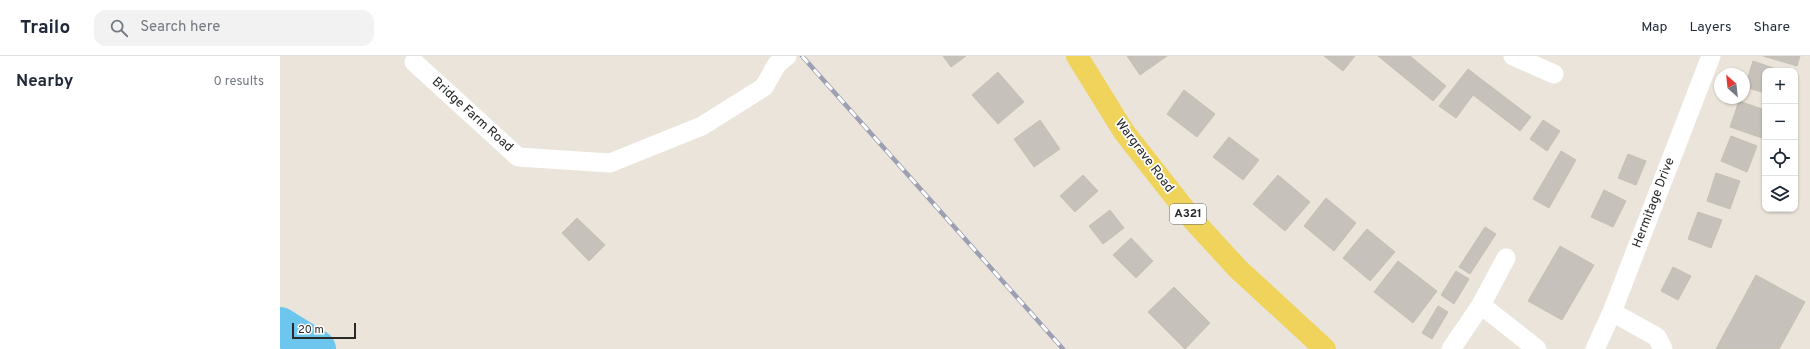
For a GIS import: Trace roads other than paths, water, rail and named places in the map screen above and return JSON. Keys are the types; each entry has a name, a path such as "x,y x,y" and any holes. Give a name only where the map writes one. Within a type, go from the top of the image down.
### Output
{"main road":[{"name":"Wargrave Road","path":"1077,56 1124,132 1193,220 1238,269 1325,349"}],"street":[{"name":"Bridge Farm Road","path":"414,62 518,157 610,163 702,126 764,87 777,64 787,56"},
{"path":"1513,56 1554,74"},
{"name":"Hermitage Drive","path":"1595,349 1612,312 1711,56"},
{"path":"1451,349 1481,305 1506,258"},
{"path":"1481,305 1537,349"},
{"path":"1612,312 1657,337 1663,349"}],"waterway":[{"path":"280,326 317,349"}],"railway":[{"path":"802,56 1063,349"}]}
